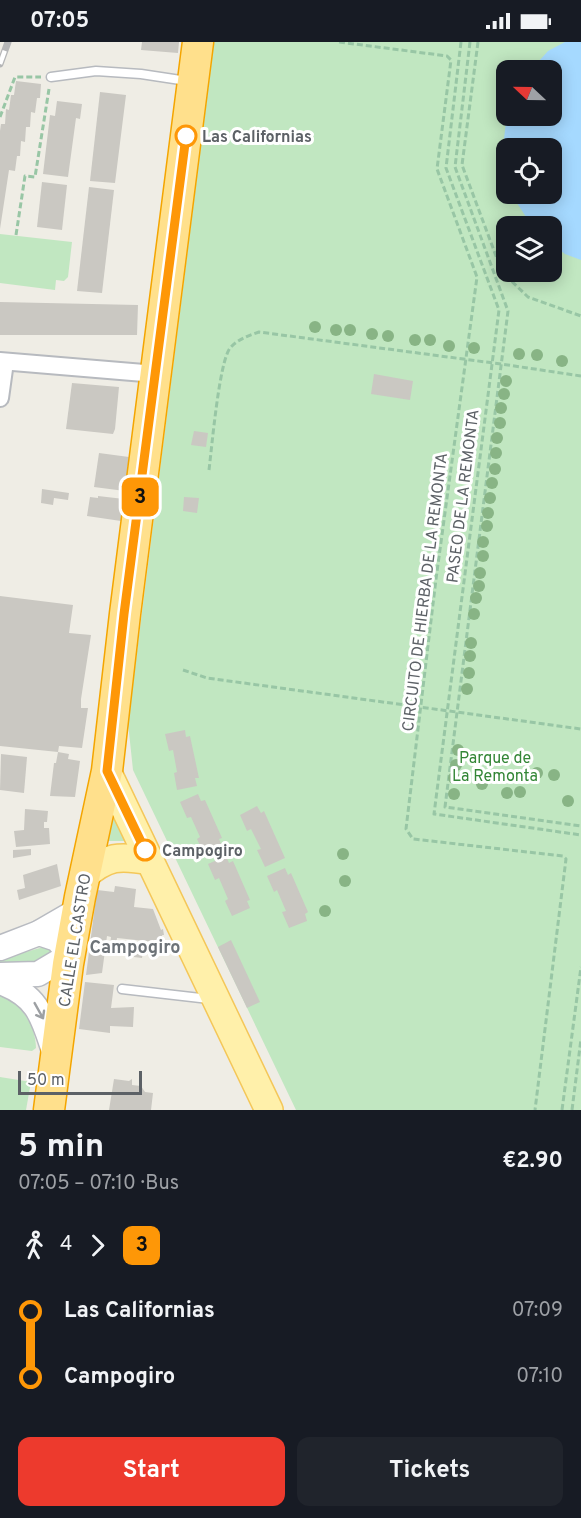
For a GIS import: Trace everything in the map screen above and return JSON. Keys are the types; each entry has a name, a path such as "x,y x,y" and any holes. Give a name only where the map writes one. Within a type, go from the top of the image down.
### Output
{"highway":[{"name":"CALLE EL CASTRO","path":"49,1110 77,911 107,771 124,614 156,374 184,80 198,42"}],"main road":[{"path":"107,771 267,1108"},
{"path":"84,876 110,858 130,857 150,861"},
{"path":"0,948 39,933 77,911"},
{"path":"0,975 38,975 70,955 57,939 39,933"},
{"path":"0,982 10,985 33,1001 45,1022 56,1058"}],"street":[{"path":"0,398 3,361 156,374"}],"lane":[{"path":"51,77 96,71 184,80"},
{"path":"122,989 216,1000"}],"path":[{"name":"CIRCUITO DE HIERBA DE LA REMONTA","path":"339,42 447,57 451,60 437,169 477,277 406,829 413,839 563,856 566,860 535,1110"},
{"name":"PASEO DE LA REMONTA","path":"434,814 499,310 446,168 461,42"},
{"path":"445,807 508,310 454,167 470,42"},
{"path":"478,42 462,165 502,272 528,297 581,316"},
{"path":"0,117 15,78 51,77 35,177 25,176 16,235"},
{"path":"446,168 454,167"},
{"path":"499,310 508,310"},
{"path":"209,470 222,373 227,354 232,346 242,338 259,332 581,376"},
{"path":"470,531 480,531"},
{"path":"183,670 207,678 581,729"},
{"path":"434,814 445,807 581,826"},
{"path":"434,814 581,835"},
{"path":"562,1110 581,967"},
{"path":"572,1110 581,1039"}],"green space":[{"name":"Parque de La Remonta","path":"214,42 581,42 581,1110 296,1110 133,770 128,723"},
{"path":"0,234 72,242 68,277 64,281 56,280 55,290 0,283"},
{"path":"110,806 127,841 104,841"},
{"path":"51,945 54,954 43,963 0,968 0,959"},
{"path":"0,992 20,1009 30,1023 36,1048 32,1051 0,1047"},
{"path":"0,1077 31,1082 26,1110 0,1110"}],"water":[{"path":"565,42 581,42 581,260 562,252 562,216 525,216 518,204 562,204 562,138 504,138 506,126 562,126 562,60 540,60 548,51"}],"building":[{"path":"142,42 179,42 178,53 141,50"},
{"path":"16,81 41,84 40,98 37,98 35,113 31,112 30,127 26,127 25,142 21,141 20,156 17,156 15,171 9,170 0,229 0,131 1,124 5,124 6,109 9,110"},
{"path":"100,92 126,95 115,183 90,181"},
{"path":"57,101 82,104 80,119 76,118 68,177 43,174 50,115 55,116"},
{"path":"42,182 67,185 62,230 37,227"},
{"path":"89,187 114,190 102,293 77,291"},
{"path":"0,302 138,305 137,335 0,335"},
{"path":"374,374 413,381 410,400 371,394"},
{"path":"72,383 119,387 113,434 66,429"},
{"path":"194,431 208,433 206,447 191,445"},
{"path":"99,453 129,457 125,491 94,487"},
{"path":"42,489 69,493 68,500 54,498 53,505 41,503"},
{"path":"98,496 124,499 121,521 87,516 90,497 98,498"},
{"path":"184,497 199,498 197,513 183,511"},
{"path":"0,596 73,605 69,633 91,635 81,699 81,708 88,708 82,748 59,746 58,752 0,746"},
{"path":"185,730 186,737 190,736 199,778 195,778 197,786 177,790 173,750 169,751 165,734"},
{"path":"58,752 69,754 68,759 80,761 75,797 50,796 54,763 56,763"},
{"path":"1,754 27,757 24,793 0,790"},
{"path":"198,794 201,801 205,800 222,838 219,839 222,846 204,854 197,839 200,837 191,817 187,818 180,802"},
{"path":"257,806 261,813 264,811 285,858 265,867 257,850 261,849 251,829 247,831 240,815"},
{"path":"25,809 48,811 44,828 49,828 50,844 16,847 14,831 24,830"},
{"path":"31,849 31,855 13,858 13,850"},
{"path":"226,856 229,863 233,861 250,900 247,901 250,908 232,916 219,878 215,880 208,864"},
{"path":"57,864 61,886 19,900 17,890 25,888 23,875"},
{"path":"285,868 288,875 291,873 308,912 305,914 307,921 289,928 282,912 286,911 277,890 274,892 267,876"},
{"path":"115,886 136,889 134,907 153,909 161,930 163,929 164,943 117,938 115,954 109,953 111,937 107,936 102,973 86,975 97,890 114,892"},
{"path":"231,940 260,1002 247,1008 218,947"},
{"path":"136,943 144,944 142,958 134,957"},
{"path":"85,982 114,985 111,1008 134,1007 133,1027 110,1026 110,1033 79,1029"},
{"path":"114,1079 129,1081 132,1079 132,1085 141,1086 145,1092 153,1093 151,1110 109,1110"}],"railway":[{"path":"0,64 8,42"}],"bus line":[{"name":"3","path":"145,850 107,771 124,614 186,136"}],"place":[{"name":"Las Californias","path":"186,136"},
{"name":"Campogiro","path":"145,850"}],"district":[{"name":"Campogiro","path":"135,947"}]}
